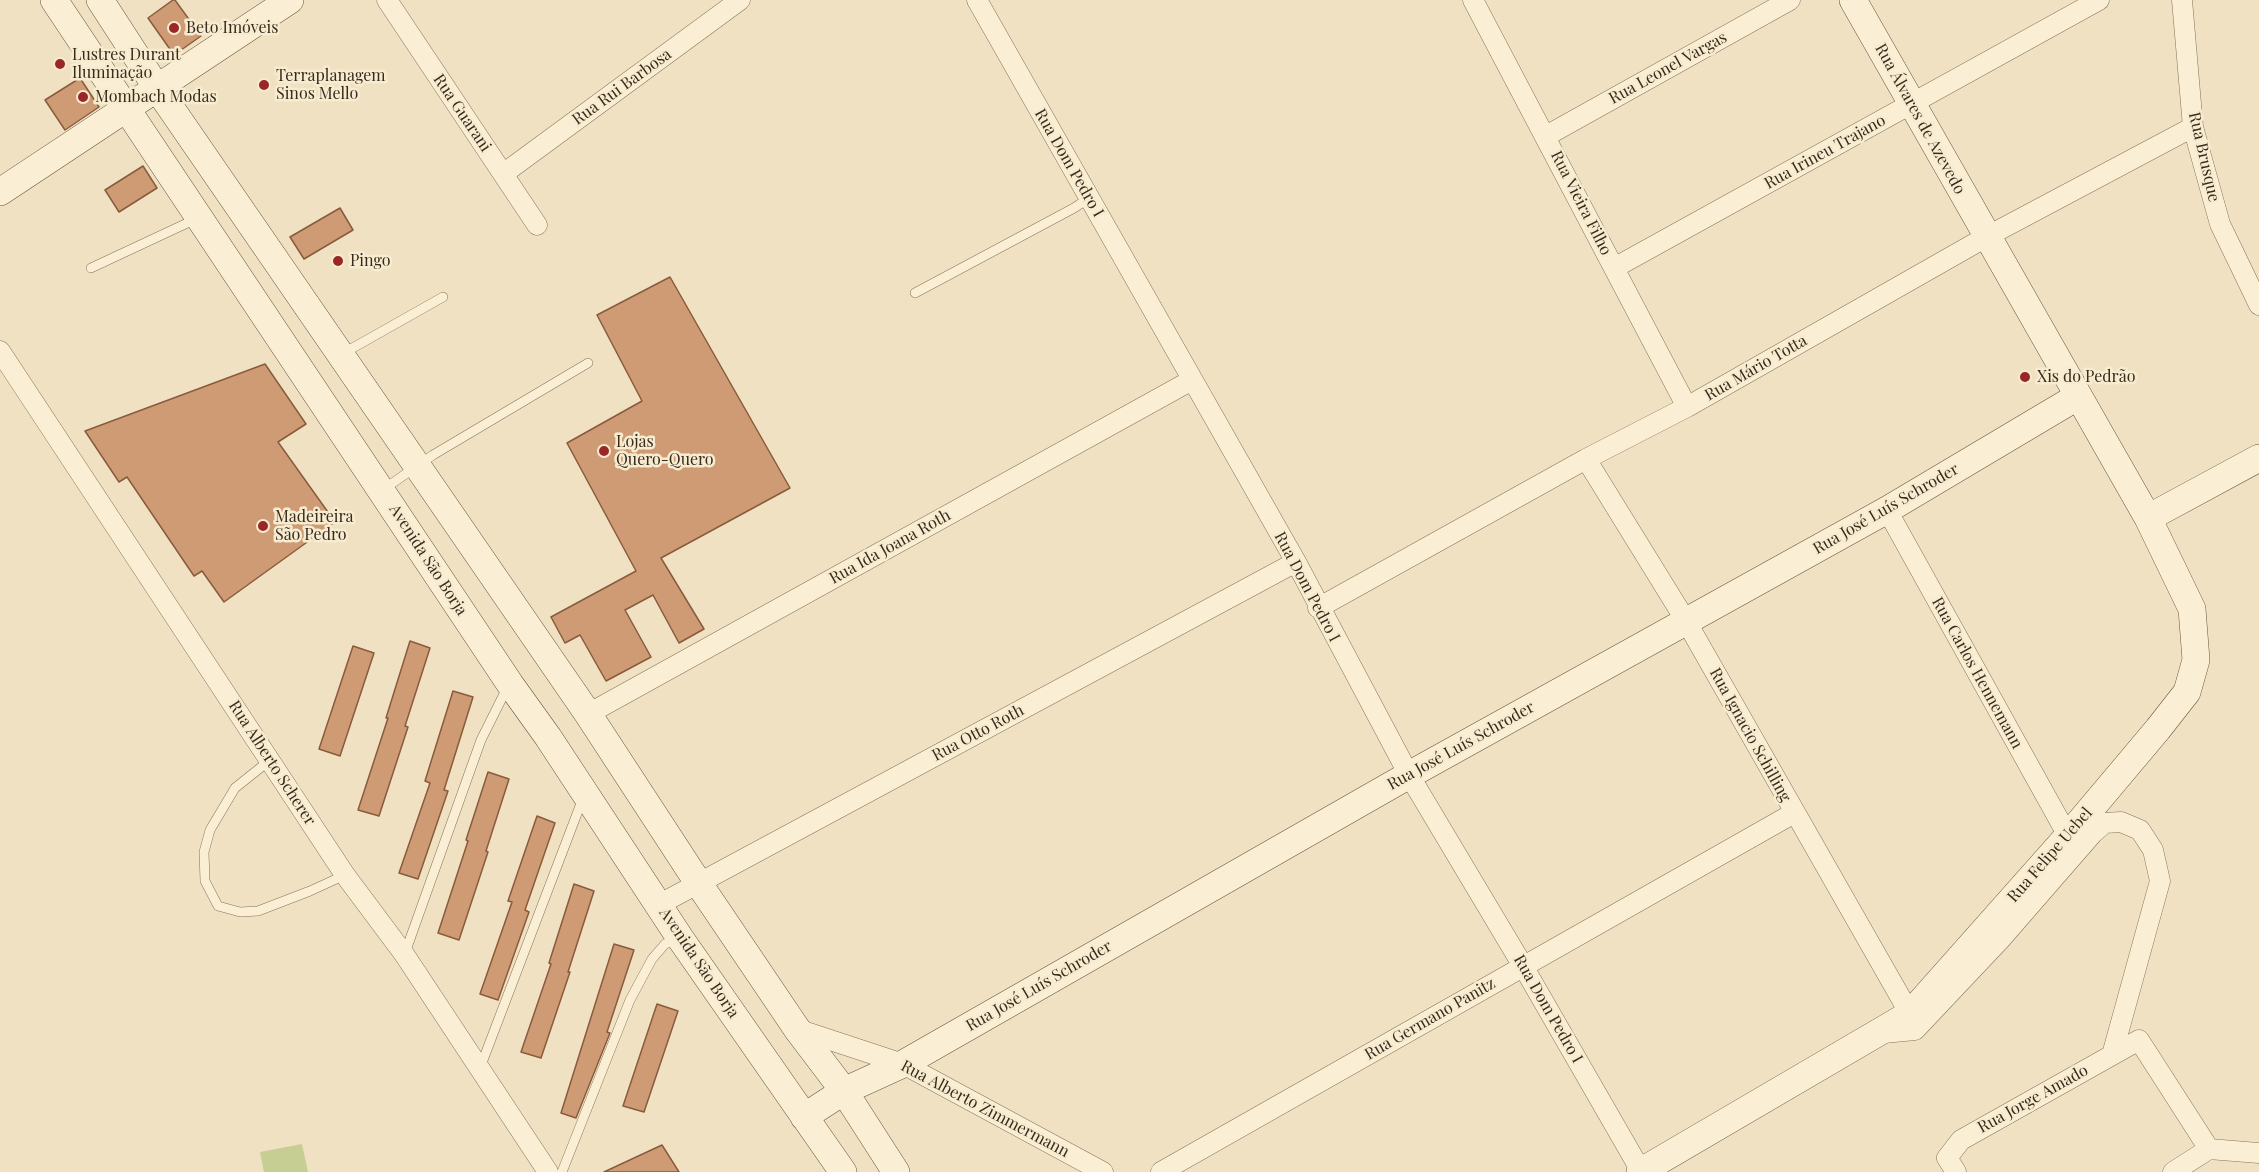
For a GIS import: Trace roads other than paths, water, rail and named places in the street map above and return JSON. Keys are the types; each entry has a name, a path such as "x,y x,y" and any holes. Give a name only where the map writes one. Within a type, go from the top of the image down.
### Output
{"street":[{"name":"Avenida São Borja","path":"54,0 127,106 510,684 660,904 680,938 843,1172"},
{"path":"100,0 157,88 588,714 699,884 797,1029 844,1092 896,1172"},
{"path":"0,192 290,0"},
{"name":"Rua Guarani","path":"387,0 537,225"},
{"name":"Rua Rui Barbosa","path":"503,174 740,0"},
{"name":"Rua Dom Pedro I","path":"977,0 1296,562 1318,608 1409,775 1523,966 1640,1172"},
{"name":"Rua Leonel Vargas","path":"1546,136 1790,0"},
{"name":"Rua Álvares de Azevedo","path":"1853,0 2077,397"},
{"name":"Rua Irineu Trajano","path":"1614,268 2098,0"},
{"name":"Rua Brusque","path":"2182,0 2193,127 2220,224 2259,305"},
{"name":"Rua Vieira Filho","path":"1475,1 1687,407"},
{"name":"Rua Mário Totta","path":"1318,608 1586,459 1687,407 1986,237 2193,127"},
{"name":"Rua Alberto Scherer","path":"0,351 345,874 404,954 548,1172"},
{"name":"Rua Ida Joana Roth","path":"588,714 1192,380"},
{"name":"Rua José Luís Schroder","path":"844,1092 903,1064 1409,775 1887,510 2077,397"},
{"name":"Rua Felipe Uebel","path":"1640,1172 1910,1014 2068,836 2187,692 2196,660 2192,609 2148,518 2077,397"},
{"path":"2148,518 2259,458"},
{"name":"Rua Ignacio Schilling","path":"1586,459 1686,621 1910,1014"},
{"name":"Rua Carlos Hennemann","path":"1887,510 2068,836"},
{"name":"Rua Otto Roth","path":"660,904 1296,562"},
{"name":"Rua Germano Panitz","path":"1161,1172 1794,813"},
{"path":"1877,1034 1915,1030 2000,940 2093,833 2105,824 2121,822 2140,830 2153,850 2160,881 2112,1055"},
{"name":"Rua Alberto Zimmermann","path":"797,1029 903,1064 1103,1172"},
{"name":"Rua Jorge Amado","path":"1956,1172 1947,1158 1961,1140 2139,1040 2209,1149"},
{"path":"804,1117 844,1092"},
{"path":"2174,1172 2209,1149 2259,1153"}],"lane":[{"path":"915,293 1089,198"},
{"path":"91,268 200,217"},
{"path":"340,355 443,297"},
{"path":"382,490 433,455 588,363"},
{"path":"404,954 481,740 510,684"},
{"path":"270,760 235,788 210,830 204,852 206,881 218,906 240,912 258,911 310,891 345,874"},
{"path":"480,1068 585,793"},
{"path":"562,1172 630,1000 652,959 665,944 680,938"}],"place":[{"name":"Beto Imóveis","path":"174,28"},
{"name":"Lustres Durant Iluminação","path":"60,64"},
{"name":"Terraplanagem Sinos Mello","path":"264,85"},
{"name":"Mombach Modas","path":"83,97"},
{"name":"Pingo","path":"338,261"},
{"name":"Xis do Pedrão","path":"2025,377"},
{"name":"Lojas Quero-Quero","path":"604,451"},
{"name":"Madeireira São Pedro","path":"263,526"}]}
